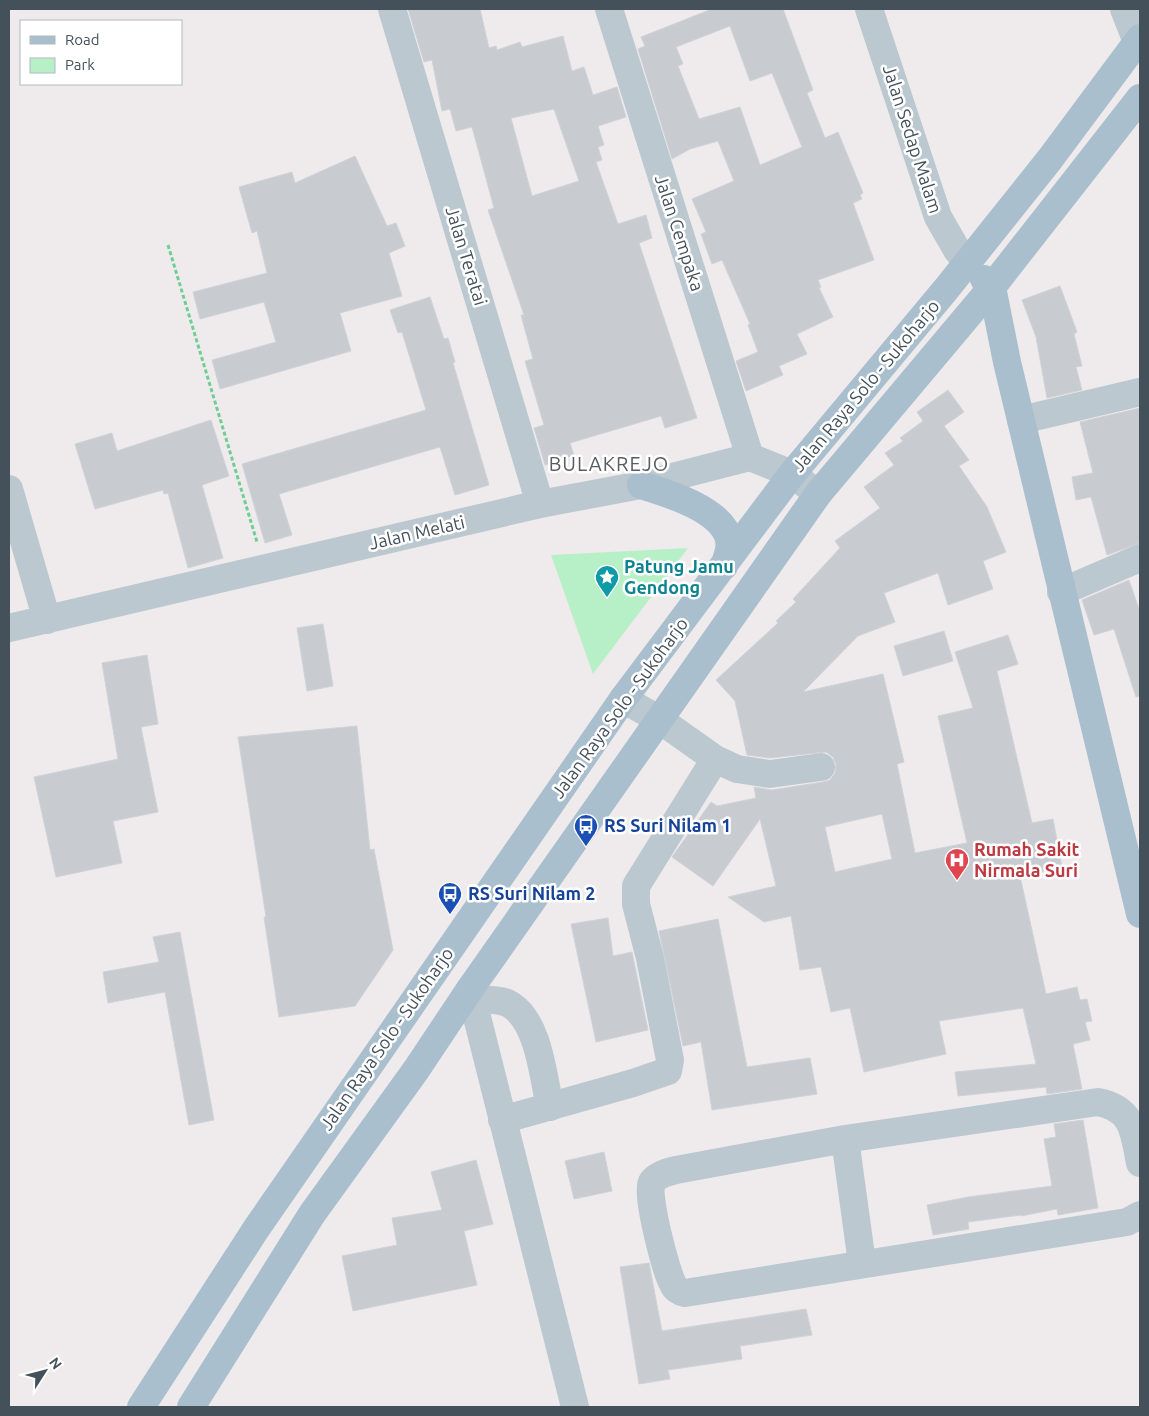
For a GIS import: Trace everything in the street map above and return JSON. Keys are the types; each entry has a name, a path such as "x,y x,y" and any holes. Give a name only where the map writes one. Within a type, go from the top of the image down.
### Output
{"main road":[{"name":"Jalan Raya Solo - Sukoharjo","path":"140,1407 256,1229 623,699 792,474 962,256 1050,159 1133,28"},
{"name":"Jalan Raya Solo - Sukoharjo","path":"191,1407 312,1214 472,995 660,720 818,494 992,287 1140,98"},
{"path":"962,256 992,287 1007,362 1061,592 1140,914"},
{"path":"641,485 680,498 704,510 715,520 725,531 730,541 730,550 724,566"}],"street":[{"name":"Jalan Teratai","path":"392,9 540,504"},
{"name":"Jalan Cempaka","path":"608,9 750,457"},
{"name":"Jalan Sedap Malam","path":"870,9 938,217 962,256"},
{"path":"1021,420 1140,392"},
{"name":"Jalan Melati","path":"9,628 540,504 641,485 750,457"},
{"path":"750,457 792,474 818,494"},
{"path":"9,489 47,620"},
{"path":"1061,592 1140,558"},
{"path":"623,699 660,720 714,758 737,769 770,774 821,767"},
{"path":"502,1120 668,1071 670,1060 650,958 636,904 636,886 714,758"},
{"path":"550,1107 532,1029 511,1004 472,995 575,1407"},
{"path":"1140,1163 1131,1122 1117,1108 1098,1102 845,1139 665,1173 651,1183 649,1192 656,1229 673,1284 681,1292 712,1290 862,1263 1127,1222 1140,1214"},
{"path":"845,1139 862,1263"}],"path":[{"path":"168,244 265,569"}],"green space":[{"path":"688,548 593,674 551,555"}],"building":[{"path":"408,9 480,9 489,48 496,46 497,50 520,42 522,47 563,36 572,71 584,67 593,95 617,87 626,117 598,126 604,145 598,147 602,160 596,162 618,224 646,215 652,238 639,243 697,418 665,428 661,416 570,443 574,455 545,465 534,428 544,425 525,361 533,359 521,315 524,315 488,210 494,208 472,127 456,131 450,109 442,111 432,60 424,62","holes":["554,109 579,181 532,196 511,118"]},
{"path":"712,9 783,9 813,90 807,93 825,138 838,132 863,193 860,195 862,199 853,203 874,260 818,280 821,287 819,288 833,317 797,334 807,354 779,366 783,375 746,391 736,361 758,352 748,325 750,324 722,260 712,264 701,234 706,232 692,199 734,181 718,141 690,149 672,159 638,49 645,46 641,37","holes":["730,26 750,81 772,73 802,147 760,165 740,107 699,119 678,66 683,64 676,47"]},
{"path":"355,156 387,226 396,223 405,246 389,253 402,296 340,313 351,351 220,389 212,360 276,342 264,302 200,319 193,292 267,273 257,231 252,233 239,187 292,172 295,183"},
{"path":"1060,286 1077,332 1074,334 1082,366 1076,367 1082,390 1047,398 1036,337 1022,300"},
{"path":"430,297 444,339 448,338 455,362 453,363 489,485 455,495 440,447 279,494 292,535 265,543 242,464 426,410 402,332 398,333 390,310"},
{"path":"948,390 964,412 944,426 969,460 959,466 987,507 1006,552 983,561 993,589 948,605 938,573 884,593 895,622 858,636 803,692 883,674 904,762 897,764 915,853 967,843 938,716 973,708 955,652 1008,635 1018,664 997,671 1032,823 1053,819 1062,867 1020,876 1046,994 1077,987 1080,1000 1087,999 1092,1021 1085,1022 1090,1040 1073,1044 1082,1089 1047,1094 1046,1087 958,1096 955,1072 1036,1064 1023,1008 939,1021 946,1054 864,1072 850,1008 831,1012 821,967 800,970 791,916 764,922 728,897 776,886 760,819 713,886 672,857 711,802 717,806 756,798 754,787 772,790 823,782 830,780 835,773 836,764 833,757 826,752 770,758 747,755 735,701 716,680 778,623 776,621 796,602 793,599 840,548 835,541 880,508 864,487 894,465 885,453 903,441 900,438 923,421 917,412","holes":["882,814 892,859 835,872 825,827"]},
{"path":"1140,408 1140,543 1107,555 1091,497 1076,500 1072,477 1093,473 1080,422"},
{"path":"211,420 229,476 202,485 223,558 188,568 168,493 164,494 163,490 95,509 75,444 112,433 117,451"},
{"path":"1129,580 1140,612 1140,696 1136,697 1114,629 1094,635 1082,600"},
{"path":"323,624 333,686 307,691 297,628"},
{"path":"944,631 953,661 903,676 894,646"},
{"path":"147,655 158,724 141,727 158,812 113,821 122,863 56,877 34,777 118,759 102,663"},
{"path":"357,726 370,850 374,849 393,950 355,1006 279,1017 264,917 266,917 238,737"},
{"path":"608,918 613,956 632,952 648,1030 596,1042 571,924"},
{"path":"718,919 747,1067 810,1058 817,1094 712,1110 701,1042 683,1046 659,931"},
{"path":"180,932 214,1120 189,1125 165,992 108,1003 103,972 159,962 153,937"},
{"path":"1083,1120 1098,1208 1058,1215 1057,1209 1021,1216 968,1222 969,1229 933,1235 927,1205 968,1197 1052,1186 1044,1139 1056,1137 1054,1124"},
{"path":"604,1152 612,1191 574,1199 565,1161"},
{"path":"476,1160 493,1224 464,1231 477,1285 353,1311 342,1256 397,1245 392,1218 442,1210 431,1172"},
{"path":"649,1263 662,1331 806,1309 812,1335 740,1346 742,1359 668,1370 670,1379 639,1384 620,1267"}],"place":[{"name":"Patung Jamu Gendong","path":"607,598"},
{"name":"RS Suri Nilam 1","path":"586,847"},
{"name":"Rumah Sakit Nirmala Suri","path":"957,881"},
{"name":"RS Suri Nilam 2","path":"450,915"}],"district":[{"name":"BULAKREJO","path":"609,464"}]}
